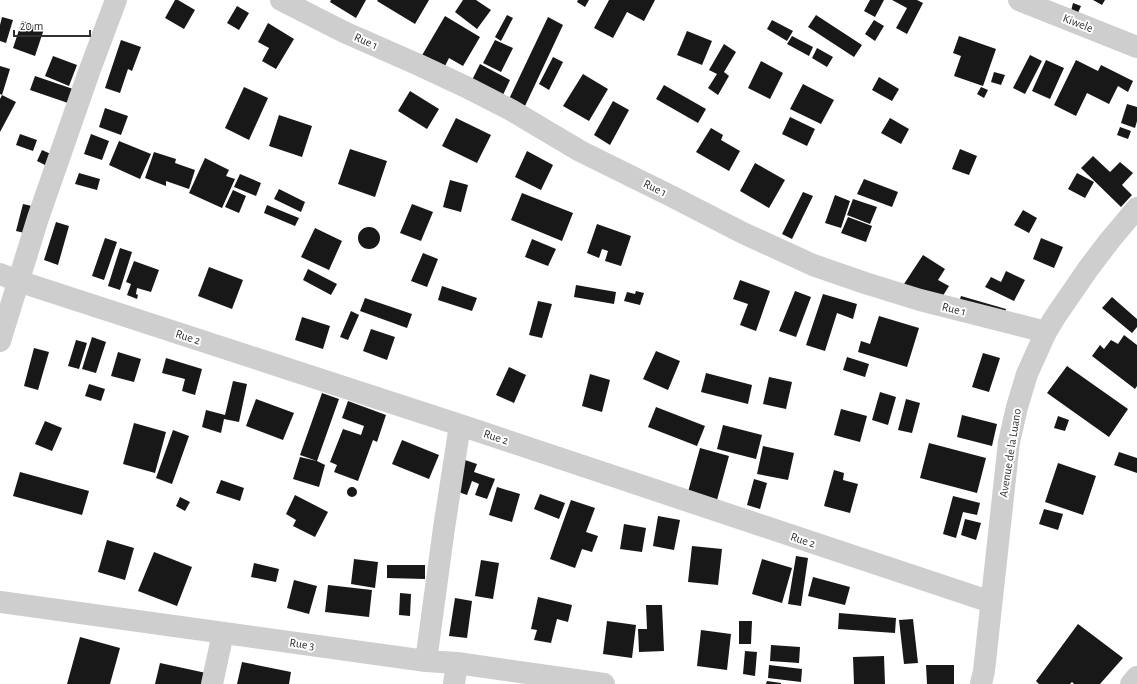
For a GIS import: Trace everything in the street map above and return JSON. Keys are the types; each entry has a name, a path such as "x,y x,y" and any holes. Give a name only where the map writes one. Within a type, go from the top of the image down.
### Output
{"street":[{"path":"0,341 9,278 38,218 116,0"},
{"name":"Rue 1","path":"281,0 344,32 419,64 466,87 510,110 580,151 743,233 813,265 920,300 1046,332"},
{"name":"Kiwele","path":"1019,0 1137,47"},
{"name":"Avenue de la Luano","path":"981,684 984,671 1009,442 1017,407 1027,374 1046,332 1055,317 1088,269 1137,208"},
{"name":"Rue 2","path":"9,278 460,425 991,602"},
{"path":"426,661 460,425"},
{"name":"Rue 3","path":"0,602 426,661 455,674 604,684"},
{"path":"212,684 222,633"}],"building":[{"path":"175,0 178,0 195,10 184,29 165,18"},
{"path":"331,0 366,0 356,18 330,2"},
{"path":"429,0 415,24 377,1"},
{"path":"463,0 476,0 491,10 477,29 455,12"},
{"path":"578,0 589,0 585,7 577,2"},
{"path":"609,0 655,0 644,21 627,12 613,38 594,28"},
{"path":"870,0 884,0 875,17 864,11"},
{"path":"892,0 917,0 923,3 907,34 896,28 907,8"},
{"path":"1093,0 1105,0 1102,5"},
{"path":"1073,3 1081,6 1078,13 1071,11"},
{"path":"237,6 249,13 239,30 227,23"},
{"path":"507,15 513,18 501,41 495,37"},
{"path":"816,15 862,45 854,57 808,27"},
{"path":"445,16 480,37 463,66 449,58 443,70 421,57"},
{"path":"2,17 13,20 6,43 0,41 0,25"},
{"path":"548,17 563,25 525,106 509,99"},
{"path":"772,20 793,31 787,41 767,29"},
{"path":"874,20 884,26 875,41 865,34"},
{"path":"22,21 44,29 35,56 13,48"},
{"path":"268,23 294,39 276,69 262,61 269,48 258,42"},
{"path":"687,31 712,41 702,65 677,55"},
{"path":"792,36 813,47 809,56 787,44"},
{"path":"959,36 996,49 983,86 954,76 961,56 953,53"},
{"path":"121,40 141,47 132,71 128,69 120,93 105,88"},
{"path":"495,40 513,48 501,72 483,63"},
{"path":"724,44 736,52 724,72 729,76 718,95 708,88 717,74 709,70"},
{"path":"817,48 833,57 827,67 812,58"},
{"path":"1030,55 1042,61 1025,94 1013,88"},
{"path":"53,56 77,65 69,86 45,76"},
{"path":"553,57 563,62 549,90 539,84"},
{"path":"1046,60 1064,68 1050,99 1032,91"},
{"path":"1076,60 1098,71 1101,65 1133,81 1128,92 1118,86 1109,104 1087,93 1076,116 1054,105"},
{"path":"761,61 783,73 770,99 748,88"},
{"path":"480,64 510,80 502,97 471,82"},
{"path":"0,66 10,69 2,95 0,94"},
{"path":"994,72 1005,75 1001,85 991,82"},
{"path":"583,74 608,89 589,121 563,106"},
{"path":"35,76 76,90 71,104 30,90"},
{"path":"879,77 899,89 892,101 872,90"},
{"path":"803,84 834,100 821,124 790,109"},
{"path":"664,85 706,109 698,123 656,99"},
{"path":"244,87 268,98 249,140 225,128"},
{"path":"981,87 988,90 984,98 977,94"},
{"path":"410,91 439,109 427,129 398,111"},
{"path":"2,95 16,102 0,132 0,99"},
{"path":"613,101 629,110 610,145 594,135"},
{"path":"1127,104 1137,107 1137,121 1135,128 1121,123"},
{"path":"105,108 128,116 121,135 99,127"},
{"path":"279,115 312,126 302,157 269,146"},
{"path":"790,117 815,129 807,146 782,134"},
{"path":"456,118 491,135 477,163 442,146"},
{"path":"890,118 909,129 901,144 881,133"},
{"path":"1120,127 1131,131 1128,139 1117,135"},
{"path":"711,128 723,135 721,140 740,151 729,171 696,152"},
{"path":"20,134 37,140 33,151 16,145"},
{"path":"91,134 109,141 102,160 84,154"},
{"path":"119,141 151,154 140,179 109,165"},
{"path":"350,149 387,161 375,197 338,184"},
{"path":"960,149 977,156 969,175 952,169"},
{"path":"42,150 53,155 47,166 37,161"},
{"path":"527,151 553,165 541,190 515,177"},
{"path":"154,152 176,159 175,163 195,170 189,189 166,181 166,186 145,178"},
{"path":"1093,156 1110,172 1120,162 1133,173 1122,185 1132,195 1121,207 1081,168"},
{"path":"205,158 229,170 226,176 235,179 222,208 189,193"},
{"path":"755,163 785,180 769,208 740,191"},
{"path":"79,173 100,179 97,190 75,184"},
{"path":"1077,173 1094,182 1085,198 1068,189"},
{"path":"240,174 261,183 256,196 234,187"},
{"path":"864,179 898,192 892,207 857,194"},
{"path":"450,180 468,185 461,212 443,207"},
{"path":"279,189 305,202 301,212 274,199"},
{"path":"233,190 246,196 239,213 225,207"},
{"path":"803,192 813,196 792,239 782,234"},
{"path":"522,193 573,213 562,241 511,220"},
{"path":"835,195 850,201 841,228 825,223"},
{"path":"853,199 877,207 870,224 847,215"},
{"path":"23,204 36,207 29,234 16,231"},
{"path":"412,204 433,212 421,241 400,233"},
{"path":"267,205 299,218 295,226 264,213"},
{"path":"1023,210 1037,218 1029,233 1014,225"},
{"path":"848,217 872,226 866,242 841,233"},
{"path":"56,222 69,226 58,265 44,260"},
{"path":"597,224 631,236 621,266 605,261 608,251 602,249 599,258 587,253"},
{"path":"365,227 373,227 380,234 380,242 373,249 365,249 358,242 358,234"},
{"path":"315,228 342,241 329,270 301,257"},
{"path":"105,238 117,242 104,280 92,276"},
{"path":"1041,238 1063,247 1054,268 1033,259"},
{"path":"532,239 556,249 548,266 525,257"},
{"path":"120,248 132,252 120,290 108,286"},
{"path":"423,253 438,259 427,287 411,281"},
{"path":"923,255 945,269 938,280 949,286 939,302 904,284"},
{"path":"134,261 159,270 151,292 137,288 137,299 127,295 131,284 126,282"},
{"path":"209,267 243,280 232,309 198,296"},
{"path":"308,269 337,284 331,295 303,280"},
{"path":"1006,271 1025,280 1014,301 985,287 991,277 1001,282"},
{"path":"740,280 770,291 756,331 740,325 748,304 733,299"},
{"path":"576,285 616,292 614,304 574,297"},
{"path":"442,286 477,298 472,311 438,300"},
{"path":"636,291 644,293 640,305 624,301 627,292 635,294"},
{"path":"795,291 811,297 796,337 779,331"},
{"path":"823,294 857,304 853,319 837,313 825,351 806,345"},
{"path":"961,296 1006,309 1003,321 957,308"},
{"path":"1112,297 1137,319 1137,327 1132,333 1102,308"},
{"path":"365,298 412,314 407,328 360,311"},
{"path":"538,301 552,304 542,338 529,335"},
{"path":"351,311 359,315 348,340 340,337"},
{"path":"879,316 919,328 907,367 858,352 861,341 870,344"},
{"path":"302,317 330,326 323,349 295,340"},
{"path":"371,329 395,337 387,360 363,351"},
{"path":"1124,335 1137,345 1137,386 1135,389 1092,356 1100,345 1104,349 1111,340 1118,344"},
{"path":"92,337 106,342 96,373 82,369"},
{"path":"76,340 87,343 79,369 68,366"},
{"path":"34,348 49,352 38,390 24,386"},
{"path":"656,351 680,361 668,390 643,379"},
{"path":"118,352 141,359 134,382 111,376"},
{"path":"983,353 1000,358 989,392 972,387"},
{"path":"847,357 869,364 865,377 843,370"},
{"path":"166,358 202,369 195,395 182,391 185,379 162,373"},
{"path":"1067,366 1128,409 1109,437 1047,393"},
{"path":"509,367 526,375 514,403 496,395"},
{"path":"706,373 752,385 748,404 701,392"},
{"path":"590,374 610,380 602,412 582,406"},
{"path":"769,377 792,382 786,409 763,404"},
{"path":"233,381 247,384 239,422 224,419 221,433 202,427 206,410 225,415"},
{"path":"89,384 105,389 101,401 85,396"},
{"path":"880,392 896,397 888,425 872,420"},
{"path":"322,393 339,399 317,461 300,455"},
{"path":"256,399 294,413 283,440 246,426"},
{"path":"906,399 920,403 912,433 898,430"},
{"path":"348,401 386,415 377,442 373,440 358,481 334,472 337,465 330,462 343,429 361,435 364,426 342,418"},
{"path":"656,407 705,426 697,446 648,427"},
{"path":"841,409 867,416 860,442 834,435"},
{"path":"962,415 997,424 992,446 957,437"},
{"path":"1058,416 1069,420 1065,431 1054,428"},
{"path":"45,421 62,428 52,451 35,444"},
{"path":"134,423 166,432 155,473 123,464"},
{"path":"723,425 762,435 756,459 717,449"},
{"path":"173,430 189,436 172,484 156,478"},
{"path":"402,440 439,455 429,479 392,464"},
{"path":"929,443 986,458 977,493 920,478"},
{"path":"763,446 794,453 788,480 757,474"},
{"path":"700,448 729,456 717,500 688,492"},
{"path":"1119,452 1137,458 1137,473 1114,465"},
{"path":"300,457 317,461 325,465 319,487 293,479"},
{"path":"465,460 477,464 474,472 495,479 487,499 475,495 479,484 472,481 467,495 453,490"},
{"path":"1058,463 1096,476 1083,515 1045,502"},
{"path":"834,470 844,473 843,480 858,484 850,513 824,506"},
{"path":"20,472 89,491 82,515 13,496"},
{"path":"754,479 767,483 760,509 747,505"},
{"path":"221,480 244,488 240,501 216,493"},
{"path":"350,487 354,487 356,488 356,496 350,497 347,494 347,490"},
{"path":"497,487 520,494 512,522 489,515"},
{"path":"540,494 565,503 559,519 534,509"},
{"path":"295,495 328,512 315,537 293,526 296,520 286,514"},
{"path":"953,496 980,503 977,515 963,512 956,538 943,534"},
{"path":"180,497 190,502 185,511 176,506"},
{"path":"571,500 595,508 586,532 598,536 592,552 582,549 575,568 550,559"},
{"path":"1044,509 1063,514 1058,530 1039,524"},
{"path":"658,516 680,520 674,550 653,546"},
{"path":"965,519 981,523 976,540 961,535"},
{"path":"624,524 646,528 642,552 620,549"},
{"path":"107,540 134,548 125,580 98,572"},
{"path":"692,546 722,549 718,585 688,582"},
{"path":"154,552 192,567 177,606 138,591"},
{"path":"796,556 808,558 801,606 788,604"},
{"path":"354,559 378,562 375,588 351,584"},
{"path":"762,559 792,568 782,603 752,594"},
{"path":"481,560 499,563 493,599 475,596"},
{"path":"254,563 279,569 276,582 251,577"},
{"path":"387,565 425,565 425,579 387,578"},
{"path":"813,577 850,587 845,605 808,596"},
{"path":"294,580 317,586 309,614 287,608"},
{"path":"328,585 372,590 369,617 325,612"},
{"path":"400,593 411,594 410,616 399,615"},
{"path":"538,597 572,605 568,622 557,619 551,643 534,640 537,630 531,629"},
{"path":"455,598 472,601 467,638 449,636"},
{"path":"646,605 662,605 664,651 639,652 638,629 647,629"},
{"path":"839,613 896,618 895,633 838,629"},
{"path":"913,619 918,663 904,664 899,620"},
{"path":"607,621 636,625 632,658 603,654"},
{"path":"739,621 752,621 751,644 739,644"},
{"path":"1078,624 1123,658 1100,684 1074,684 1072,682 1070,684 1039,684 1036,681"},
{"path":"701,630 731,634 727,670 697,666"},
{"path":"80,637 120,648 110,684 67,684"},
{"path":"771,645 800,647 799,663 770,661"},
{"path":"745,651 757,652 755,676 743,674"},
{"path":"884,656 885,684 854,684 853,657"},
{"path":"242,662 291,672 289,684 237,684"},
{"path":"160,663 206,673 204,684 155,684"},
{"path":"769,665 802,669 801,682 768,678"},
{"path":"926,665 954,665 954,684 927,684"},
{"path":"767,681 781,683 781,684 766,684"}]}
